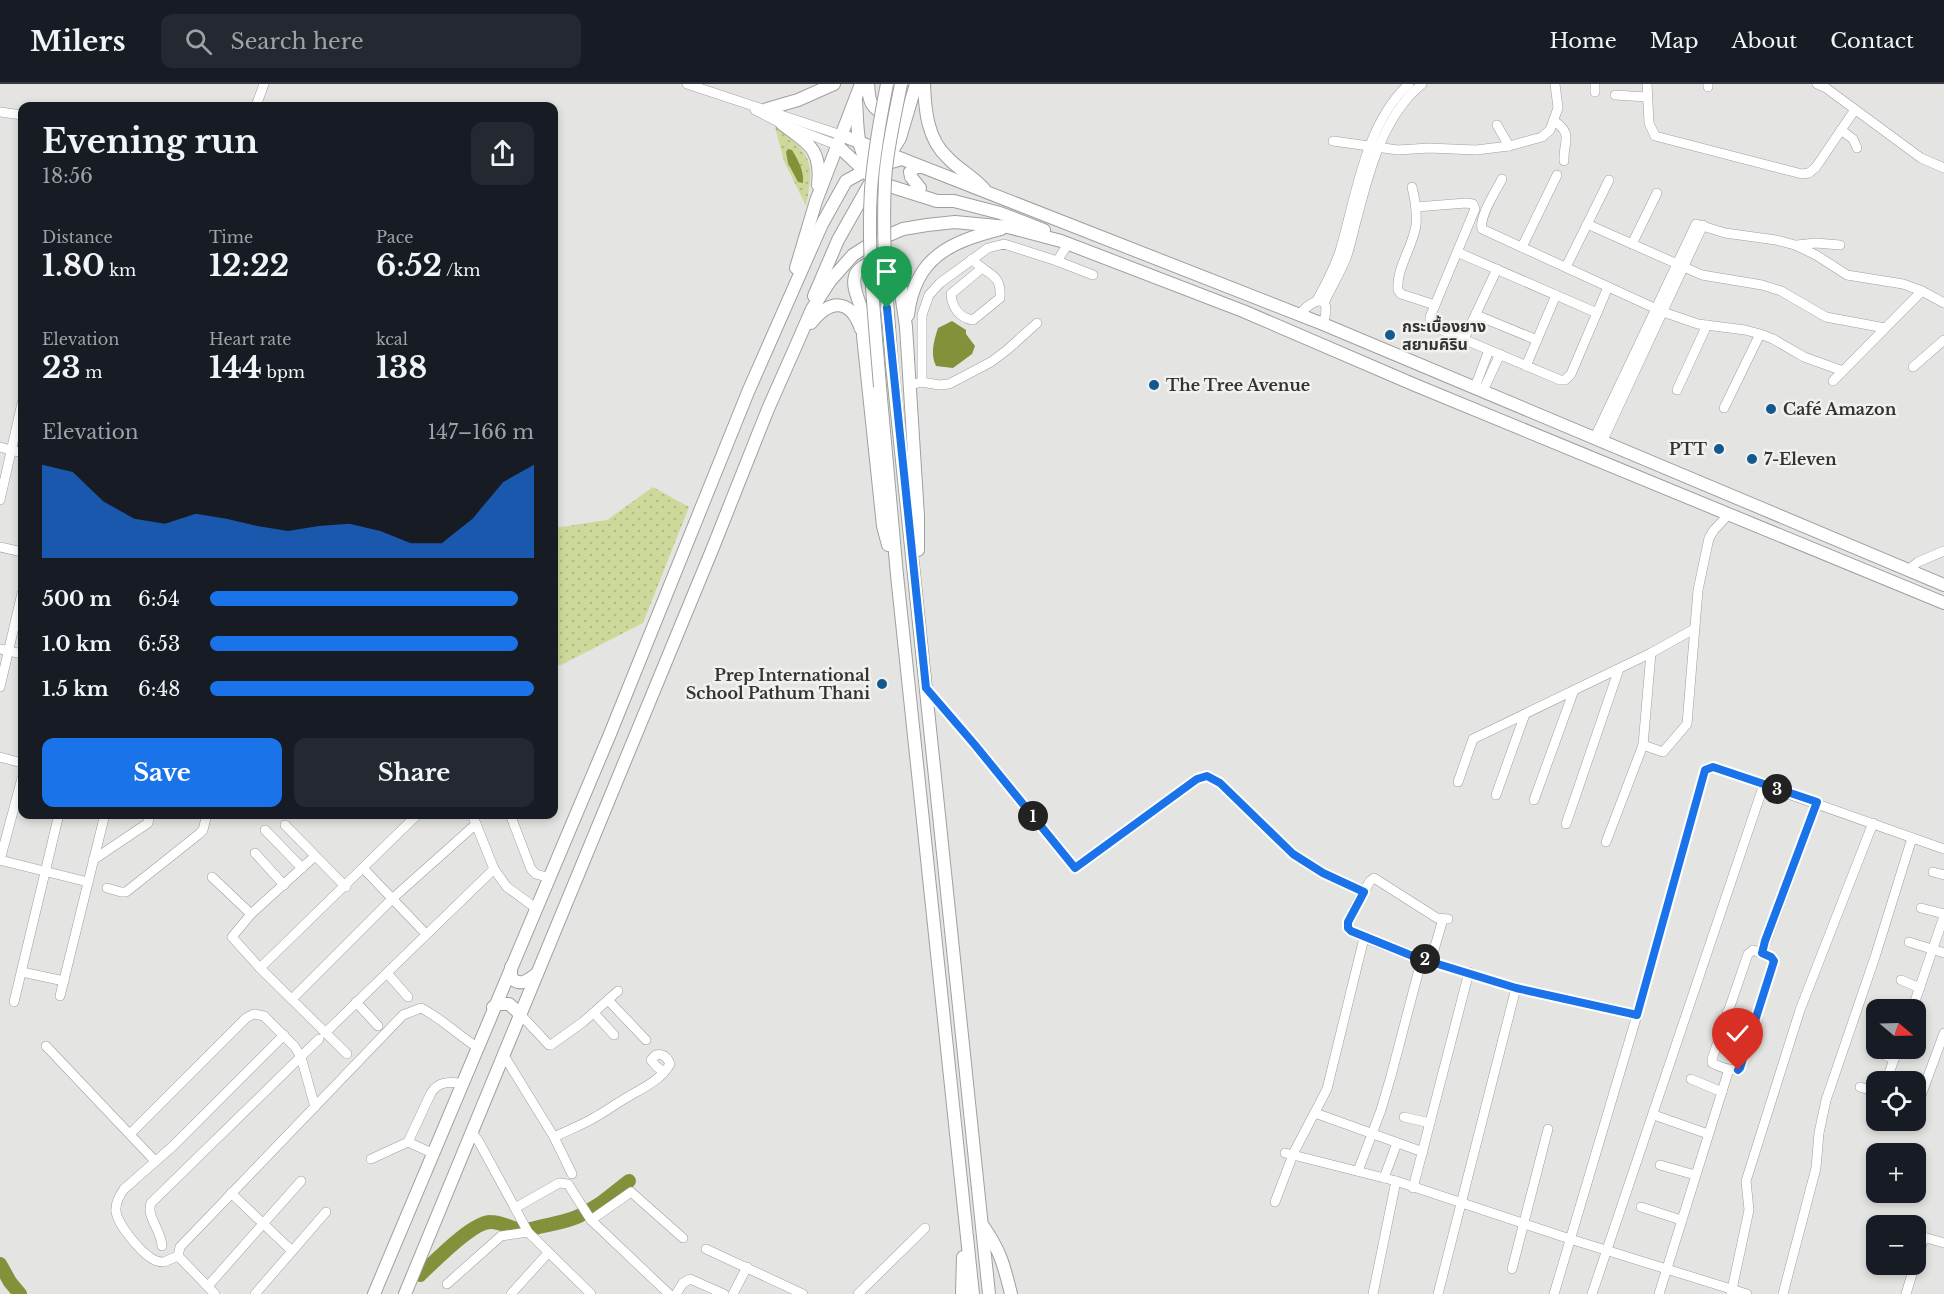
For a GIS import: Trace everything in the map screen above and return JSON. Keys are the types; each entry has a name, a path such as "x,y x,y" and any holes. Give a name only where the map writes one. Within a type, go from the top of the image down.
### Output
{"main road":[{"path":"767,109 798,100 834,84"},
{"path":"816,201 846,141 861,84"},
{"path":"868,84 871,103 882,112 899,114 911,104"},
{"path":"887,84 878,130 871,190 871,246 880,387 897,575 966,1226 966,1270 962,1294"},
{"path":"901,84 885,181 886,285 892,365 989,1294"},
{"path":"795,348 819,281 851,215 863,181 880,167 900,138 916,84"},
{"path":"924,84 926,119 939,148 947,158 976,180 986,191"},
{"path":"846,141 856,98"},
{"path":"846,141 889,130 901,119 911,104"},
{"path":"782,124 806,141 815,153 819,166 816,201 788,302"},
{"path":"846,141 880,167 937,201 954,201 1000,213 1043,230 1064,242"},
{"path":"846,141 880,167 920,188 941,193 954,201"},
{"path":"846,141 880,167"},
{"path":"374,1294 493,1007 550,878 724,452 788,302 822,224 842,187 853,176 880,167 922,167 1323,324 1944,585"},
{"path":"920,188 911,177 910,172 916,167 922,167"},
{"path":"405,1294 768,409 820,294 842,266 861,249 903,229 955,222 1008,227 1064,242 1243,311 1415,385 1944,603"},
{"path":"906,327 913,290 923,271 941,252 969,237 1008,227"},
{"path":"897,575 883,526 863,316 854,285 858,270 880,258 889,259 896,264 900,275 916,384 917,603"},
{"path":"796,284 812,274 819,281"},
{"path":"795,348 820,312 831,305 848,308 857,318 864,336"},
{"path":"1795,541 1802,524"},
{"path":"511,968 512,977 518,983 535,975"},
{"path":"493,1007 509,1004 520,1014"},
{"path":"982,1225 995,1243 1003,1261 1011,1294"},
{"path":"966,1270 973,1294"}],"street":[{"path":"257,102 264,84"},
{"path":"687,84 767,109 846,141"},
{"path":"1393,84 1402,97"},
{"path":"1299,315 1308,305 1320,302 1346,258 1375,147 1391,123 1409,84"},
{"path":"1402,97 1422,84"},
{"path":"1333,141 1398,150 1429,148 1476,150 1509,146 1542,137 1550,130 1558,108 1555,84"},
{"path":"1647,84 1649,123 1651,131 1659,138 1802,174 1809,173 1816,168 1854,111"},
{"path":"1817,84 1826,88 1854,111 1921,158 1944,168"},
{"path":"1615,95 1647,97"},
{"path":"745,104 782,124 846,141"},
{"path":"0,112 18,114"},
{"path":"1554,121 1564,130 1567,137 1564,161"},
{"path":"1497,125 1509,146"},
{"path":"1841,130 1853,139 1857,148"},
{"path":"1522,247 1557,175"},
{"path":"1502,179 1480,225 1482,229 1659,310 1707,325 1760,334 1804,357 1843,370"},
{"path":"1566,267 1609,180"},
{"path":"1412,187 1416,207 1416,225 1399,277 1398,290 1401,294 1435,305"},
{"path":"1632,244 1657,193"},
{"path":"1416,207 1466,202 1473,204 1475,209 1430,317 1430,325 1526,366 1560,380 1568,378 1608,287"},
{"path":"1587,224 1680,266 1716,279 1762,285 1781,291 1826,317 1885,328"},
{"path":"1599,439 1680,266 1694,225 1700,224 1725,233 1795,245 1816,255 1847,275 1883,280 1922,291 1944,303"},
{"path":"1057,261 1064,242"},
{"path":"1795,245 1816,243 1840,245"},
{"path":"1037,323 991,362 949,384 916,384 922,315 929,295 940,283 988,248 1004,244 1094,275"},
{"path":"1457,252 1597,313"},
{"path":"940,283 951,294 952,304 958,313 965,319 973,320 1000,298 1001,286 996,277 981,269 972,259"},
{"path":"951,294 981,269"},
{"path":"1464,339 1497,269"},
{"path":"1833,381 1922,291"},
{"path":"1526,366 1556,295"},
{"path":"1320,302 1326,316 1323,324"},
{"path":"1476,315 1537,339"},
{"path":"1677,390 1707,325"},
{"path":"1724,408 1760,334"},
{"path":"1913,367 1944,340"},
{"path":"1479,389 1490,350"},
{"path":"1479,389 1500,354"},
{"path":"0,500 18,420"},
{"path":"0,447 18,452"},
{"path":"1642,745 1663,752 1687,724 1698,590 1709,537 1729,514"},
{"path":"0,547 18,551"},
{"path":"1908,570 1918,562 1944,551"},
{"path":"0,687 4,650 18,606"},
{"path":"1458,782 1473,739 1619,669 1694,629"},
{"path":"1606,842 1642,745 1651,653"},
{"path":"1566,824 1619,669"},
{"path":"926,688 1075,868 1197,779 1207,776 1220,783 1293,854 1323,873 1364,892"},
{"path":"1534,800 1574,690"},
{"path":"1497,795 1525,714"},
{"path":"0,757 18,762"},
{"path":"1554,1294 1637,1015 1705,770 1713,767 1817,802 1944,849"},
{"path":"1592,1294 1764,784"},
{"path":"18,793 0,860 88,882"},
{"path":"1762,953 1817,802"},
{"path":"14,1002 58,819"},
{"path":"60,996 104,819"},
{"path":"93,860 148,823 149,819"},
{"path":"107,888 126,892 199,834 203,830 206,819"},
{"path":"261,968 413,819"},
{"path":"292,999 474,819 494,869 507,887 537,909"},
{"path":"512,819 531,869 536,874 550,878"},
{"path":"1732,1292 1749,1210 1746,1181 1800,1010 1873,823"},
{"path":"285,825 346,886"},
{"path":"265,830 302,868"},
{"path":"1783,1294 1816,1168 1819,1133 1826,1100 1875,957 1912,838"},
{"path":"255,853 284,885"},
{"path":"315,856 251,914 232,937 292,999 322,1036 347,1054"},
{"path":"363,868 426,934"},
{"path":"162,1246 159,1231 150,1214 151,1203 494,869"},
{"path":"1933,872 1944,875"},
{"path":"212,877 251,914"},
{"path":"1358,1171 1391,1076 1426,959 1445,919 1437,918 1372,878 1348,922 1348,928 1351,931 1364,938 1426,959 1516,988 1637,1015"},
{"path":"1916,999 1944,915 1921,908"},
{"path":"1275,1202 1289,1155 1315,1113 1330,1078 1364,938"},
{"path":"1910,942 1944,953"},
{"path":"1753,950 1762,953 1774,961 1740,1068 1734,1070 1712,1063 1748,954 1753,950"},
{"path":"22,972 64,981"},
{"path":"1413,1188 1469,972"},
{"path":"387,973 408,997"},
{"path":"1901,980 1920,988"},
{"path":"1438,1294 1516,988"},
{"path":"520,1014 551,1045 594,1013 618,991"},
{"path":"608,1000 646,1040"},
{"path":"356,1002 378,1026"},
{"path":"178,1256 180,1247 403,1016 421,1008 433,1014 477,1047"},
{"path":"1727,1012 1755,1020"},
{"path":"594,1013 614,1035"},
{"path":"130,1134 246,1018 254,1014 264,1016 284,1035 301,1057 315,1107"},
{"path":"1926,1082 1944,1034"},
{"path":"178,1256 164,1262 151,1259 127,1232 116,1212 119,1197 284,1035"},
{"path":"46,1046 155,1161"},
{"path":"503,1054 555,1137 572,1174"},
{"path":"1890,1071 1894,1059"},
{"path":"1659,1294 1665,1268 1729,1069"},
{"path":"555,1137 596,1118 643,1089 664,1072"},
{"path":"1691,1079 1722,1092"},
{"path":"371,1159 408,1142 435,1086 448,1082 462,1083"},
{"path":"1860,1087 1866,1089"},
{"path":"1315,1113 1423,1152"},
{"path":"1654,1115 1708,1134"},
{"path":"1404,1117 1430,1123"},
{"path":"1512,1269 1548,1129"},
{"path":"471,1131 528,1232 591,1294"},
{"path":"408,1142 432,1153"},
{"path":"1384,1178 1397,1143"},
{"path":"1289,1155 1396,1181 1732,1292 1747,1294"},
{"path":"1660,1165 1695,1175"},
{"path":"208,1286 301,1181"},
{"path":"1373,1294 1396,1181"},
{"path":"515,1208 559,1183 565,1183 570,1186 591,1220 669,1294"},
{"path":"591,1220 632,1192 683,1238"},
{"path":"231,1193 292,1251"},
{"path":"1641,1207 1681,1220"},
{"path":"255,1294 326,1212"},
{"path":"858,1294 926,1228"},
{"path":"447,1284 501,1236 528,1232"},
{"path":"1926,1238 1944,1243"},
{"path":"706,1249 803,1294"},
{"path":"511,1294 548,1253"},
{"path":"178,1256 215,1294"},
{"path":"734,1294 747,1267"},
{"path":"1906,1294 1912,1275"},
{"path":"676,1294 683,1283 690,1279 724,1294"}],"shaded area":[{"path":"775,127 797,144 808,160 810,178 806,206 784,161"},
{"path":"788,149 792,150 798,161 803,174 803,183 798,182 788,163 786,152"},
{"path":"952,321 966,330 966,334 975,346 972,354 953,368 936,366 933,352 938,328"},
{"path":"653,487 689,507 643,623 558,666 558,527 607,520"}],"waterway":[{"path":"588,1211 629,1181"},
{"path":"531,1229 563,1222 581,1215"},
{"path":"420,1275 454,1243 483,1223 495,1222 523,1230"},
{"path":"0,1264 20,1294"}],"place":[{"name":"กระเบื้องยาง สยามคิริน","path":"1390,335"},
{"name":"The Tree Avenue","path":"1154,385"},
{"name":"Café Amazon","path":"1771,409"},
{"name":"PTT","path":"1719,449"},
{"name":"7-Eleven","path":"1752,459"},
{"name":"Prep International School Pathum Thani","path":"882,684"}],"route":[{"path":"887,308 926,688 1075,868 1197,779 1207,776 1220,783 1293,854 1323,873 1364,892 1348,922 1348,928 1351,931 1415,957 1431,960 1516,988 1637,1015 1705,770 1713,767 1817,802 1765,941 1762,953 1773,958 1774,961 1738,1070"}]}
